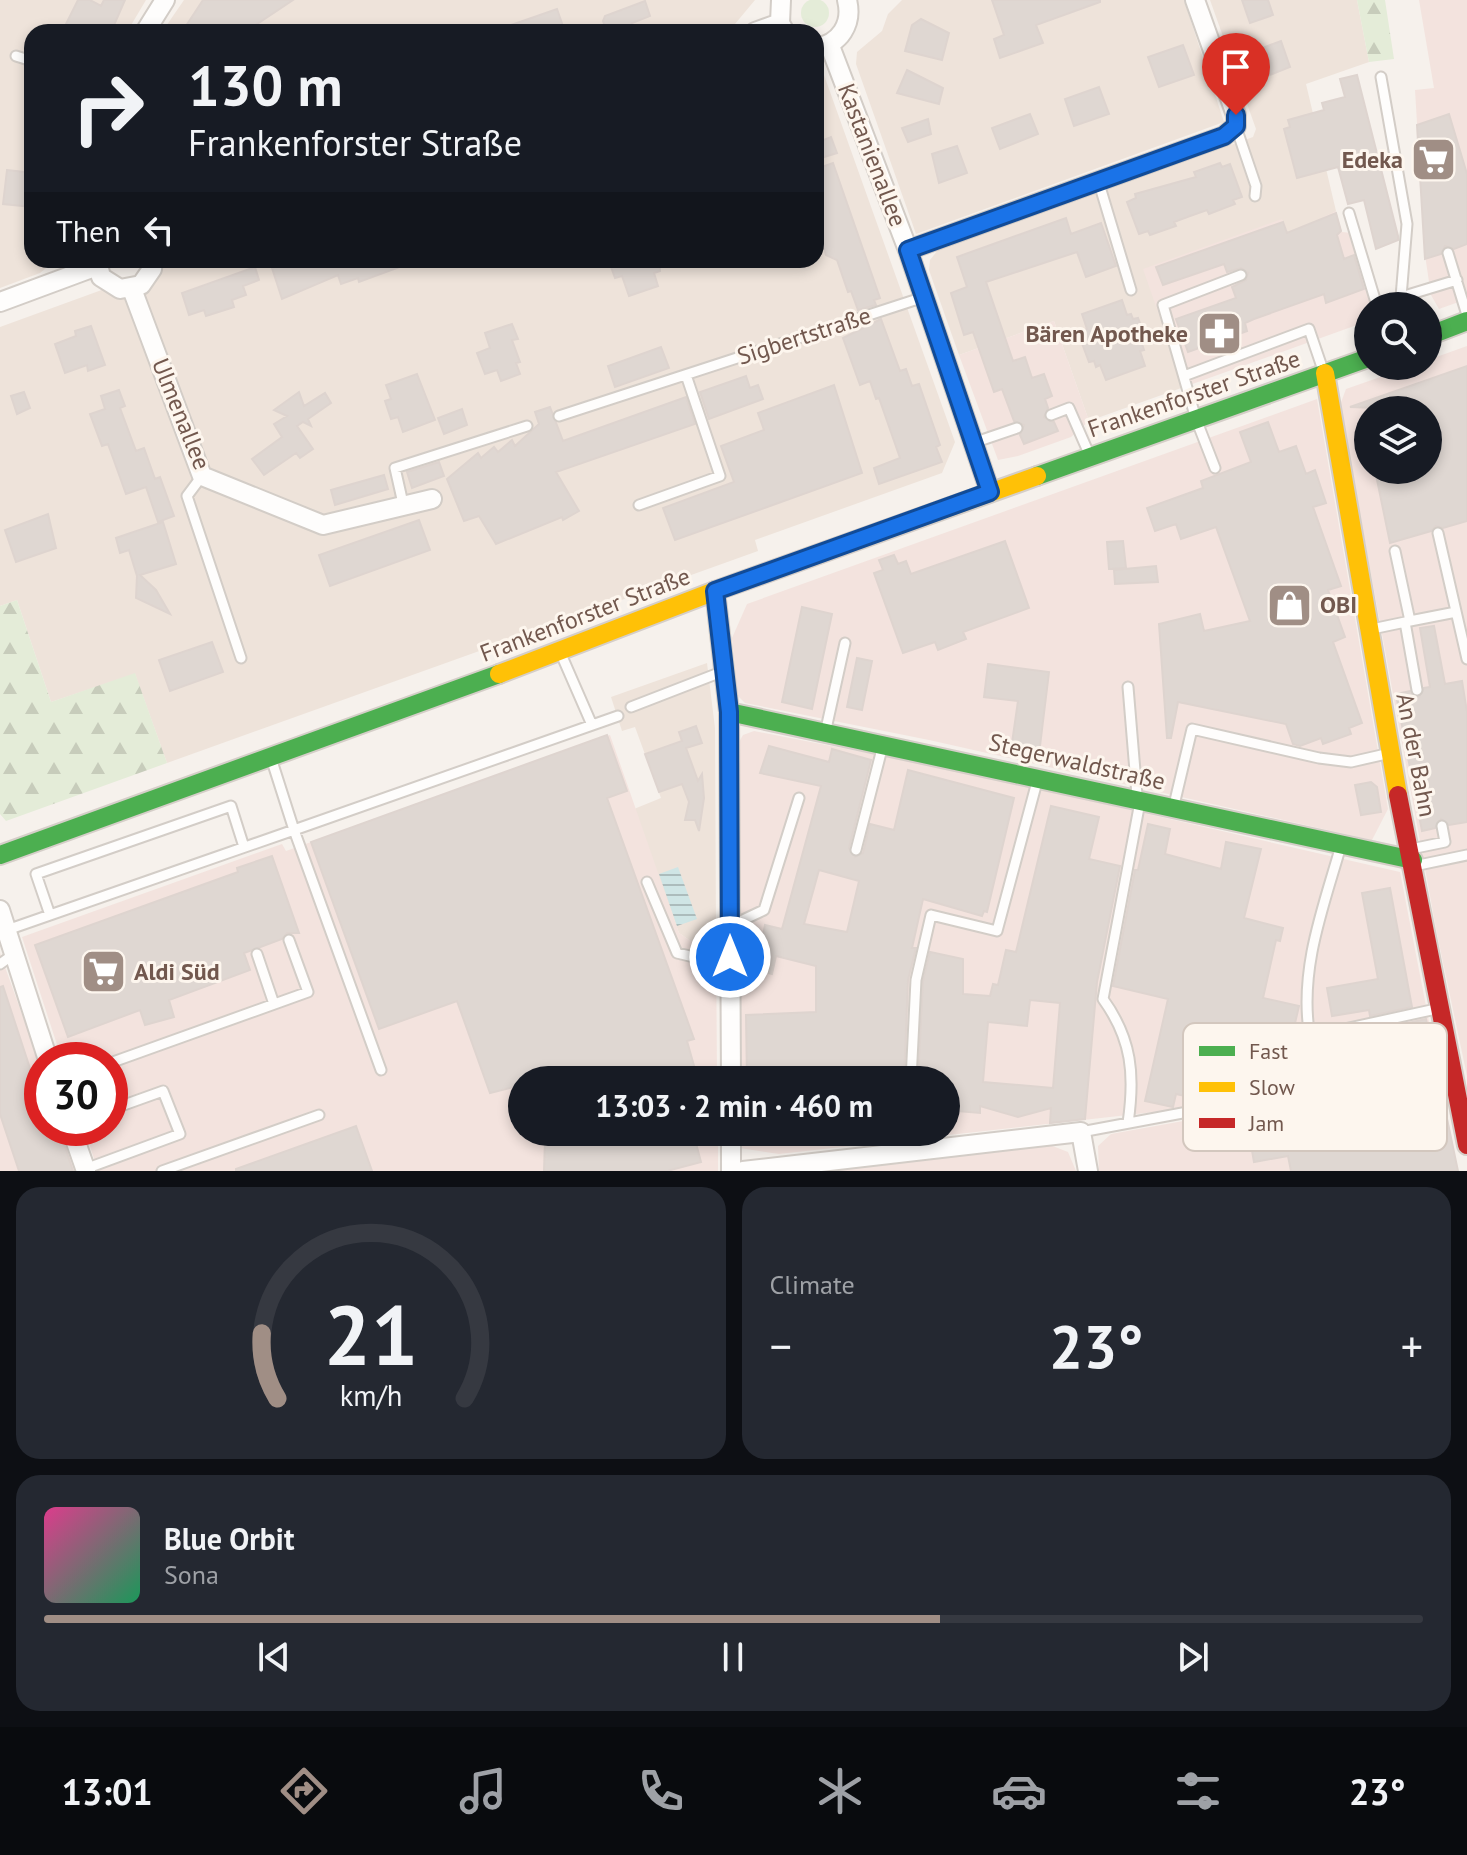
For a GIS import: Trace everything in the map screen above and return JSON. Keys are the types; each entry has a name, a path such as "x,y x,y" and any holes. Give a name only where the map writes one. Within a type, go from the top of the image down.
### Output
{"main road":[{"path":"1442,331 1467,321"},
{"name":"Frankenforster Straße","path":"0,855 271,758 715,591 1354,363"},
{"name":"An der Bahn","path":"1325,373 1390,753 1444,1023"},
{"name":"Stegerwaldstraße","path":"729,712 884,742 1139,802 1413,859"},
{"name":"An der Bahn","path":"1447,1040 1467,1145"}],"street":[{"path":"150,24 165,0"},
{"path":"781,0 782,24"},
{"path":"824,46 848,23 847,0"},
{"path":"908,250 1224,136 1236,126 1236,115 1195,0"},
{"name":"Kastanienallee","path":"824,49 908,250 921,298 990,492"},
{"path":"0,302 85,268"},
{"path":"100,268 109,285 132,289 148,278 151,268"},
{"name":"Ulmenallee","path":"132,289 202,476 323,525 432,499"},
{"path":"715,591 729,712 731,1066"},
{"path":"0,910 7,930 7,959 41,1042"},
{"path":"743,1171 829,1166 908,1152 1081,1132 1088,1171"},
{"path":"77,1146 85,1170"},
{"path":"731,1146 731,1171"}],"lane":[{"path":"16,56 24,58"},
{"path":"1381,77 1407,224 1403,292"},
{"path":"1236,126 1256,186 1255,196"},
{"path":"1098,180 1131,290"},
{"path":"1349,213 1373,292"},
{"path":"1448,253 1467,315"},
{"path":"1215,468 1196,419 1163,305 1241,275"},
{"path":"1427,292 1457,280"},
{"name":"Sigbertstraße","path":"559,416 921,298"},
{"path":"1184,376 1309,329 1325,373"},
{"path":"639,505 720,476 686,375"},
{"path":"1051,415 1069,408 1090,456"},
{"path":"404,508 395,468 527,426"},
{"path":"973,443 1017,428"},
{"path":"202,476 187,496 241,658"},
{"path":"1438,533 1467,659"},
{"path":"1395,551 1417,690"},
{"path":"1369,629 1456,612"},
{"path":"826,731 845,643"},
{"path":"559,651 592,725"},
{"path":"631,707 724,671"},
{"path":"1128,687 1139,802 1103,999 1117,1017 1131,1051 1134,1085 1128,1123"},
{"path":"7,930 618,716"},
{"path":"1173,809 1192,729 1330,760 1351,762 1390,753"},
{"path":"856,850 884,742"},
{"path":"271,758 381,1070"},
{"path":"912,1066 916,980 931,915 997,931 1038,778"},
{"path":"730,926 764,910 799,798"},
{"path":"50,915 36,874 231,806 244,847"},
{"path":"1413,859 1445,842 1442,826"},
{"path":"1309,1023 1307,985 1315,939 1341,845"},
{"path":"1413,859 1467,855"},
{"path":"647,882 677,953 698,958 730,957"},
{"path":"128,1057 308,992 289,940"},
{"path":"257,954 274,1004"},
{"path":"1372,1023 1441,1008"},
{"path":"85,1170 180,1134 163,1091 128,1104"},
{"path":"1081,1132 1183,1113"},
{"path":"162,1171 319,1115"},
{"path":"908,1146 908,1152"}],"shaded area":[{"path":"0,0 146,0 132,24 24,24 24,268 46,268 0,288"},
{"path":"184,0 755,0 735,24 168,24"},
{"path":"902,0 1184,0 1224,122 916,234 856,64 857,52 882,31 888,14"},
{"path":"1210,0 1357,0 1369,62 1306,84 1336,211 1324,220 1288,233 1282,220 1184,387 1089,421 1054,321 959,355 929,270 930,260 938,250 1253,137 1256,129"},
{"path":"1419,0 1467,0 1467,299 1442,308 1442,292 1431,292 1425,255 1415,90 1434,88"},
{"path":"824,75 955,442 942,473 755,540 758,551 167,763 135,674 51,702 17,600 0,606 0,327 162,268 824,268"},
{"path":"1336,211 1342,232 1361,234 1379,292 1354,292 1354,326 1184,387 1143,269 1282,219 1288,233 1324,220 1323,217"},
{"path":"1054,321 1089,421 1071,437 998,460 959,355"},
{"path":"1467,346 1467,1076 1437,934 1354,484 1442,484 1442,396 1354,396 1354,481 1340,405 1346,389 1372,380 1442,380 1442,355"},
{"path":"1317,399 1388,809 1372,840 929,740 745,703 738,696 732,638 747,604"},
{"path":"707,663 715,728 716,934 711,944 695,944 679,933 634,809 661,798 635,727 622,731 611,697"},
{"path":"754,731 960,771 1400,872 1429,1023 1183,1023 1183,1109 960,1134 960,1066 740,1066 738,744 743,735"},
{"path":"610,735 679,933 695,944 711,944 716,934 717,1066 508,1066 508,1146 718,1146 718,1171 98,1171 90,1146 128,1146 128,1042 56,1042 22,937 282,844 286,851"},
{"path":"678,867 697,919 677,926 659,874"},
{"path":"0,953 32,1042 24,1042 24,1146 67,1146 75,1171 0,1171"},
{"path":"1447,1114 1458,1171 1099,1171 1098,1146 1111,1134 1183,1121 1183,1151 1447,1151"},
{"path":"1050,1145 1068,1152 1076,1171 823,1171"},
{"path":"740,1146 851,1146 779,1154"}],"green space":[{"path":"810,0 820,0 828,8 828,18 823,24 807,24 802,18 802,8"},
{"path":"1357,0 1385,0 1394,59 1369,62"},
{"path":"17,600 51,702 135,673 167,763 6,821 0,814 0,606"}],"building":[{"path":"78,0 90,0 101,6 104,0 125,0 114,24 66,24"},
{"path":"203,0 293,0 257,24 187,24"},
{"path":"992,0 1100,2 1036,25 1043,43 1000,58 994,39 1004,35"},
{"path":"1242,0 1268,0 1273,15 1250,23"},
{"path":"645,1 650,16 632,24 604,24 605,16"},
{"path":"557,9 562,24 514,24"},
{"path":"921,19 949,33 942,60 905,51 912,25"},
{"path":"1281,41 1290,67 1267,76 1257,50"},
{"path":"1183,45 1194,75 1159,87 1148,57"},
{"path":"907,70 943,88 939,104 897,93"},
{"path":"1357,75 1398,236 1398,240 1376,249 1364,200 1348,204 1338,167 1297,178 1284,129 1290,127 1288,120 1324,110 1322,103 1345,97 1340,79"},
{"path":"1099,87 1109,114 1074,126 1065,99"},
{"path":"1030,114 1038,134 1000,149 992,128"},
{"name":"Edeka","path":"1449,114 1467,174 1467,244 1454,249 1445,246 1441,254 1425,259 1417,125"},
{"path":"928,119 931,134 908,142 902,128"},
{"path":"831,137 837,153 824,157 824,140"},
{"path":"957,146 967,173 939,183 932,154"},
{"path":"833,163 880,298 874,300 876,305 858,310 837,260 826,255 824,166"},
{"path":"1220,163 1222,167 1230,164 1242,197 1233,200 1235,204 1209,214 1207,210 1190,216 1174,222 1176,226 1150,235 1148,231 1139,234 1127,202 1136,198 1135,194 1196,177 1194,172"},
{"path":"7,170 24,172 24,206 3,204"},
{"path":"1336,213 1341,231 1337,235 1344,259 1354,255 1364,289 1326,303 1324,294 1254,319 1245,323 1247,331 1188,352 1176,319 1236,298 1232,287 1246,280 1248,273 1241,268 1227,272 1224,264 1163,285 1156,267 1283,222 1287,233"},
{"path":"1066,218 1071,234 1101,223 1116,266 1086,277 1077,252 986,282 1013,361 1025,357 1032,378 1044,374 1052,396 1045,399 1048,408 1044,417 1054,422 1058,431 1024,444 1020,435 1024,425 1014,421 1002,389 994,392 973,332 964,335 951,293 967,287 957,257"},
{"path":"252,268 255,268 259,280 243,286 246,295 232,300 234,307 206,316 204,310 189,315 182,293"},
{"path":"272,268 397,268 359,282 358,278 341,284 338,275 282,299"},
{"path":"611,268 660,268 660,271 654,273 658,286 629,296 622,276 615,278"},
{"path":"1122,300 1127,315 1138,318 1147,342 1142,344 1144,350 1140,351 1145,366 1106,380 1100,365 1096,367 1094,361 1089,362 1080,338 1085,337 1083,331 1087,329 1082,314"},
{"path":"881,319 900,371 906,369 912,386 919,384 940,445 936,447 942,462 879,484 874,468 900,458 879,398 876,399 870,381 860,385 843,338"},
{"path":"512,324 518,339 512,340 520,362 516,363 520,374 501,381 497,370 485,374 477,353 490,348 485,333"},
{"path":"91,326 105,365 88,371 87,365 65,373 55,344 76,336 75,331"},
{"path":"661,347 669,368 615,387 608,366"},
{"path":"1467,366 1467,521 1443,528 1436,526 1431,531 1390,543 1378,484 1442,484 1442,396 1381,396 1427,380 1442,380 1442,375"},
{"path":"417,374 435,420 403,432 398,417 391,419 385,401 391,399 386,385"},
{"path":"746,376 750,388 758,385 763,399 709,419 700,392"},
{"path":"834,385 862,473 675,540 663,508 734,482 721,446 764,430 758,413"},
{"path":"119,390 125,406 120,408 136,451 144,448 155,479 160,477 174,516 158,522 146,487 126,494 108,444 102,446 90,414 105,409 101,396"},
{"path":"24,392 30,408 17,414 11,396"},
{"path":"299,392 304,406 325,393 331,403 308,419 311,426 303,422 297,426 313,449 300,458 296,453 264,475 252,459 282,437 274,424 287,416 274,410"},
{"path":"686,397 695,424 556,472 579,511 563,520 562,517 496,544 479,516 464,521 447,479 478,453 481,458 494,447 498,452 512,440 515,446 539,424 535,412 550,407 563,441"},
{"path":"462,409 467,425 444,434 438,418"},
{"name":"OBI","path":"1268,422 1279,452 1296,446 1306,474 1315,470 1326,503 1313,507 1341,586 1328,590 1345,637 1333,642 1362,723 1349,728 1351,734 1323,744 1321,738 1300,746 1293,744 1286,724 1178,702 1171,738 1167,738 1159,624 1200,614 1204,631 1250,621 1216,527 1181,539 1176,524 1155,531 1147,508 1203,488 1201,481 1251,462 1240,432"},
{"path":"439,462 444,476 412,488 407,472"},
{"path":"384,475 388,489 335,505 331,490"},
{"path":"48,514 56,548 16,562 5,530"},
{"path":"419,520 430,550 330,586 319,555"},
{"path":"163,522 176,564 140,575 156,590 170,614 136,598 137,576 129,550 120,553 116,538"},
{"path":"1005,541 1029,608 963,632 966,639 938,650 935,642 903,653 874,573 883,570 879,560 894,555 898,564 906,561 911,574"},
{"path":"1123,541 1126,568 1109,569 1107,542"},
{"path":"1156,566 1158,582 1115,584 1114,570"},
{"path":"802,607 832,614 812,709 782,702"},
{"path":"1434,626 1445,684 1462,681 1467,712 1467,822 1449,825 1441,819 1435,828 1422,831 1396,694 1410,691 1419,697 1424,688 1430,687 1420,628"},
{"path":"212,642 223,672 170,691 159,660"},
{"path":"857,658 872,661 862,710 847,707"},
{"path":"988,664 1049,672 1039,754 1011,750 1018,701 984,697"},
{"path":"696,726 702,743 686,748 698,781 702,774 704,798 699,831 695,820 685,820 689,802 682,784 659,792 645,754 682,741 679,732"},
{"path":"607,735 627,791 607,798 694,1039 687,1041 694,1066 508,1066 508,1088 490,1093 457,1001 379,1029 311,842"},
{"path":"769,746 829,762 832,749 871,760 849,848 855,857 863,853 870,824 894,830 908,770 1014,798 987,912 984,911 982,916 923,899 908,980 905,1066 747,1066 746,1015 816,1012 816,966 776,956 772,974 756,970 765,925 782,929 821,786 760,773","holes":["819,870 859,881 847,932 804,924"]},
{"path":"1371,782 1377,787 1381,812 1361,815 1355,785"},
{"path":"1051,806 1099,817 1089,859 1120,866 1097,982 1085,1119 1050,1123 1051,1108 1018,1117 980,1106 980,1113 960,1111 960,1066 919,1066 923,981 930,952 963,959 963,994 990,996 993,984 998,985 1006,950 1016,952","holes":["1030,1000 1060,1003 1053,1088 983,1082 988,1022 1027,1026"]},
{"path":"1148,824 1170,829 1165,854 1221,869 1226,842 1261,849 1244,918 1283,928 1280,941 1276,940 1263,998 1299,1006 1295,1023 1183,1023 1183,1096 1176,1094 1173,1107 1145,1101 1168,999 1113,986 1135,870 1138,870"},
{"path":"272,856 299,933 287,933 282,939 244,953 250,970 169,1000 174,1017 145,1025 140,1010 68,1037 35,945 238,872 237,868"},
{"path":"1390,888 1412,1007 1370,1016 1369,1010 1332,1016 1327,988 1378,979 1362,893"},
{"path":"3,986 24,1050 24,1146 65,1146 73,1171 19,1171 0,1114 0,987"},
{"path":"1447,1119 1458,1171 1291,1171 1288,1156 1254,1162 1252,1151 1447,1151"},
{"path":"356,1126 372,1171 236,1171 236,1169"},
{"path":"545,1146 697,1146 701,1162 667,1171 544,1171"}],"traffic: fast":[{"path":"1442,331 1467,321"},
{"path":"1037,476 1354,363"},
{"path":"0,855 499,674"},
{"path":"729,712 1413,860"}],"traffic: slow":[{"path":"1325,373 1398,795"},
{"path":"499,674 715,591 1037,476"}],"traffic: jam":[{"path":"1398,795 1443,1023"},
{"path":"1447,1044 1467,1145"}],"place":[{"name":"Edeka","path":"1434,160"},
{"name":"Bären Apotheke","path":"1219,334"},
{"name":"OBI","path":"1289,605"},
{"name":"Aldi Süd","path":"103,972"}],"route":[{"path":"730,957 729,712 715,591 990,492 921,298 908,250 1224,136 1236,126 1236,115"}]}
